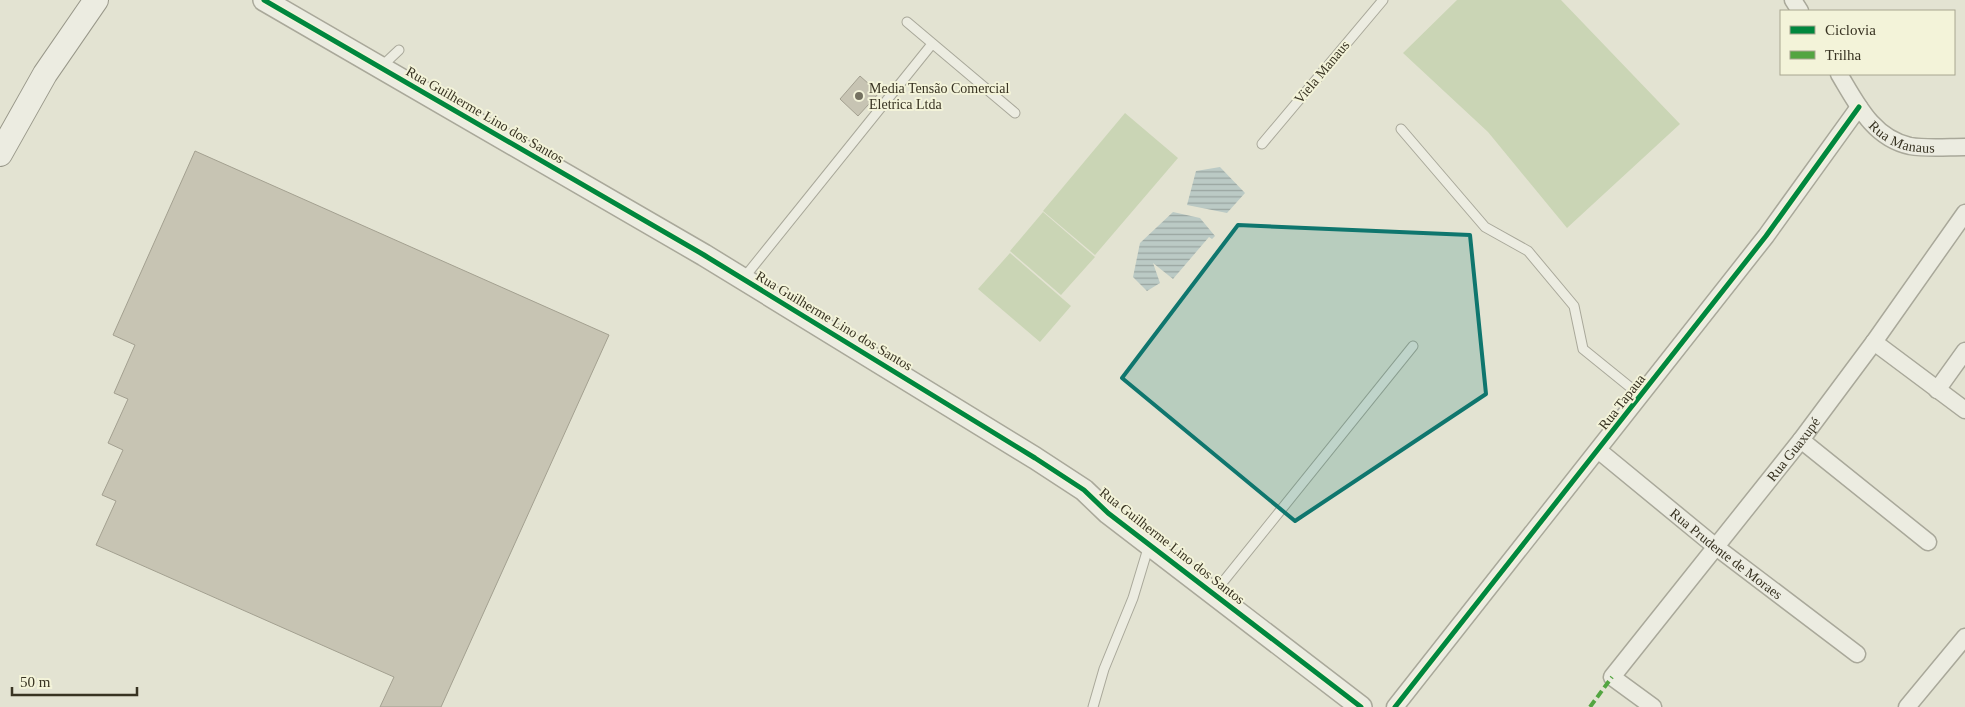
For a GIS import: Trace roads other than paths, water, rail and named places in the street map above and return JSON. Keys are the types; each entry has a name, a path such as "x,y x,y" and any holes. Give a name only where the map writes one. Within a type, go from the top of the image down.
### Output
{"main road":[{"path":"1,150 45,74 96,0"}],"street":[{"name":"Rua Guilherme Lino dos Santos","path":"264,0 743,279 1036,458 1084,490 1108,513 1150,543 1361,707"},
{"name":"Rua Manaus","path":"1840,75 1868,121 1891,140 1912,146 1965,147"},
{"name":"Rua Tapaua","path":"1395,707 1766,236 1859,107"},
{"name":"Rua Guaxupé","path":"1653,707 1612,677 1801,440 1874,342 1965,213"},
{"path":"1874,342 1965,410"},
{"path":"1937,390 1965,352"},
{"path":"1801,440 1928,542"},
{"name":"Rua Prudente de Moraes","path":"1598,450 1716,547 1857,654"},
{"path":"1908,707 1965,637"}],"lane":[{"name":"Viela Manaus","path":"1262,144 1383,0"},
{"path":"907,22 1015,113"},
{"path":"743,279 932,44"},
{"path":"381,67 399,50"},
{"path":"1401,129 1485,227 1528,250 1574,306 1583,349 1641,396"},
{"path":"1214,594 1413,346"},
{"path":"1093,707 1104,669 1132,598 1150,543"}],"place":[{"name":"Media Tensão Comercial Eletrica Ltda","path":"859,96"}]}
